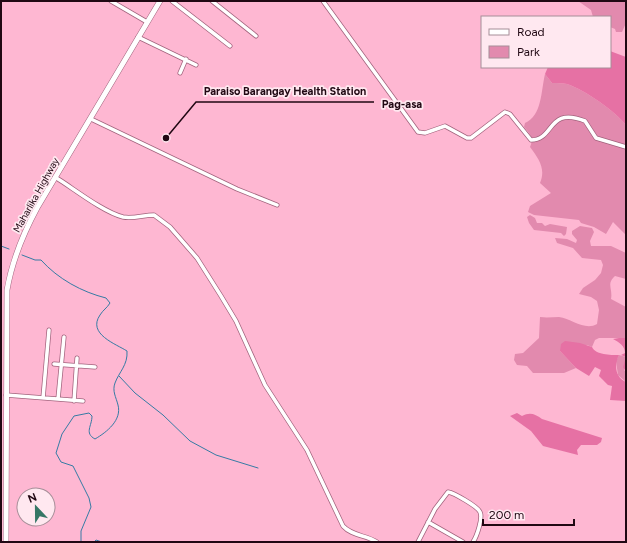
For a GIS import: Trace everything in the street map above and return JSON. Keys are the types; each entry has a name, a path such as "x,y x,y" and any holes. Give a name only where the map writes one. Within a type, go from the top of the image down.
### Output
{"highway":[{"name":"Maharlika Highway","path":"6,542 4,397 9,280 22,238 55,177 91,119 160,1"}],"street":[{"path":"111,1 147,22"},
{"path":"172,1 230,46"},
{"path":"212,1 256,36"},
{"path":"324,1 418,132 425,133 447,126 469,139 505,112 510,114 530,140 541,136 559,119 567,116 585,121 596,138 626,146"},
{"path":"138,37 196,65"},
{"path":"180,73 186,59"},
{"path":"91,119 237,189 277,205"},
{"path":"55,177 103,208 121,216 130,217 154,215 170,227 197,258 236,321 265,385 307,450 343,526 351,532 378,542"},
{"path":"43,398 48,330"},
{"path":"58,400 64,337"},
{"path":"74,401 77,358"},
{"path":"54,364 95,368"},
{"path":"4,397 84,401"},
{"path":"418,542 445,494 450,492 476,507 480,512 473,542"},
{"path":"428,522 463,542"}],"green space":[{"path":"578,1 626,1 626,23 622,32 616,32 615,29 611,27 611,16 593,16 591,10"},
{"path":"545,74 552,83 567,84 591,96 607,107 626,125 626,235 613,222 606,234 594,227 581,223 579,220 534,215 528,212 530,206 551,193 540,183 542,178 541,164 530,147 532,141 531,136 524,127 525,123 531,120 538,109"},
{"path":"530,215 535,218 537,223 542,223 545,226 550,224 567,227 566,234 564,236 561,233 534,230 527,217"},
{"path":"580,226 592,228 594,232 590,241 591,246 611,246 626,253 626,279 615,276 610,284 611,299 626,307 626,338 599,338 595,340 592,347 587,345 560,351 576,368 564,373 533,373 527,366 517,365 514,360 515,354 523,353 539,338 540,317 559,317 588,326 597,324 599,310 597,301 591,297 579,294 583,288 595,280 601,273 603,265 601,260 582,258 573,248 557,243 555,238 567,239 576,243 577,240 572,234 572,231"},
{"path":"619,355 626,357 624,370 626,372 626,382 618,375 616,361"}],"shaded area":[{"path":"611,51 626,57 626,125 607,107 591,96 567,84 552,83 545,74 548,68 611,68"},
{"path":"626,338 626,357 621,355 625,353 623,346 613,339"},
{"path":"565,341 580,343 592,347 600,353 619,355 616,363 616,370 622,380 626,382 626,401 610,400 612,386 608,385 599,376 601,370 595,367 589,376 576,368 560,351 561,344"},
{"path":"626,357 626,372 623,367"},
{"path":"517,413 522,416 528,414 535,415 542,419 602,438 601,442 597,445 581,445 577,450 578,455 543,446 531,431 510,416"}],"waterway":[{"path":"1,246 9,249"},
{"path":"22,255 35,260 41,260 55,273 71,284 106,298 110,303 100,315 97,322 97,328 104,338 127,351 125,364 114,386 119,410 116,421 109,429 95,439 89,432 92,416 89,413 74,416 62,434 56,453 61,462 73,466 89,498 91,507 81,531 81,542"},
{"path":"119,376 135,393 163,415 190,441 216,455 258,468"},
{"path":"94,542 96,540 102,542"}],"place":[{"name":"Paraiso Barangay Health Station","path":"166,138"}],"district":[{"name":"Pag-asa","path":"402,104"}]}
